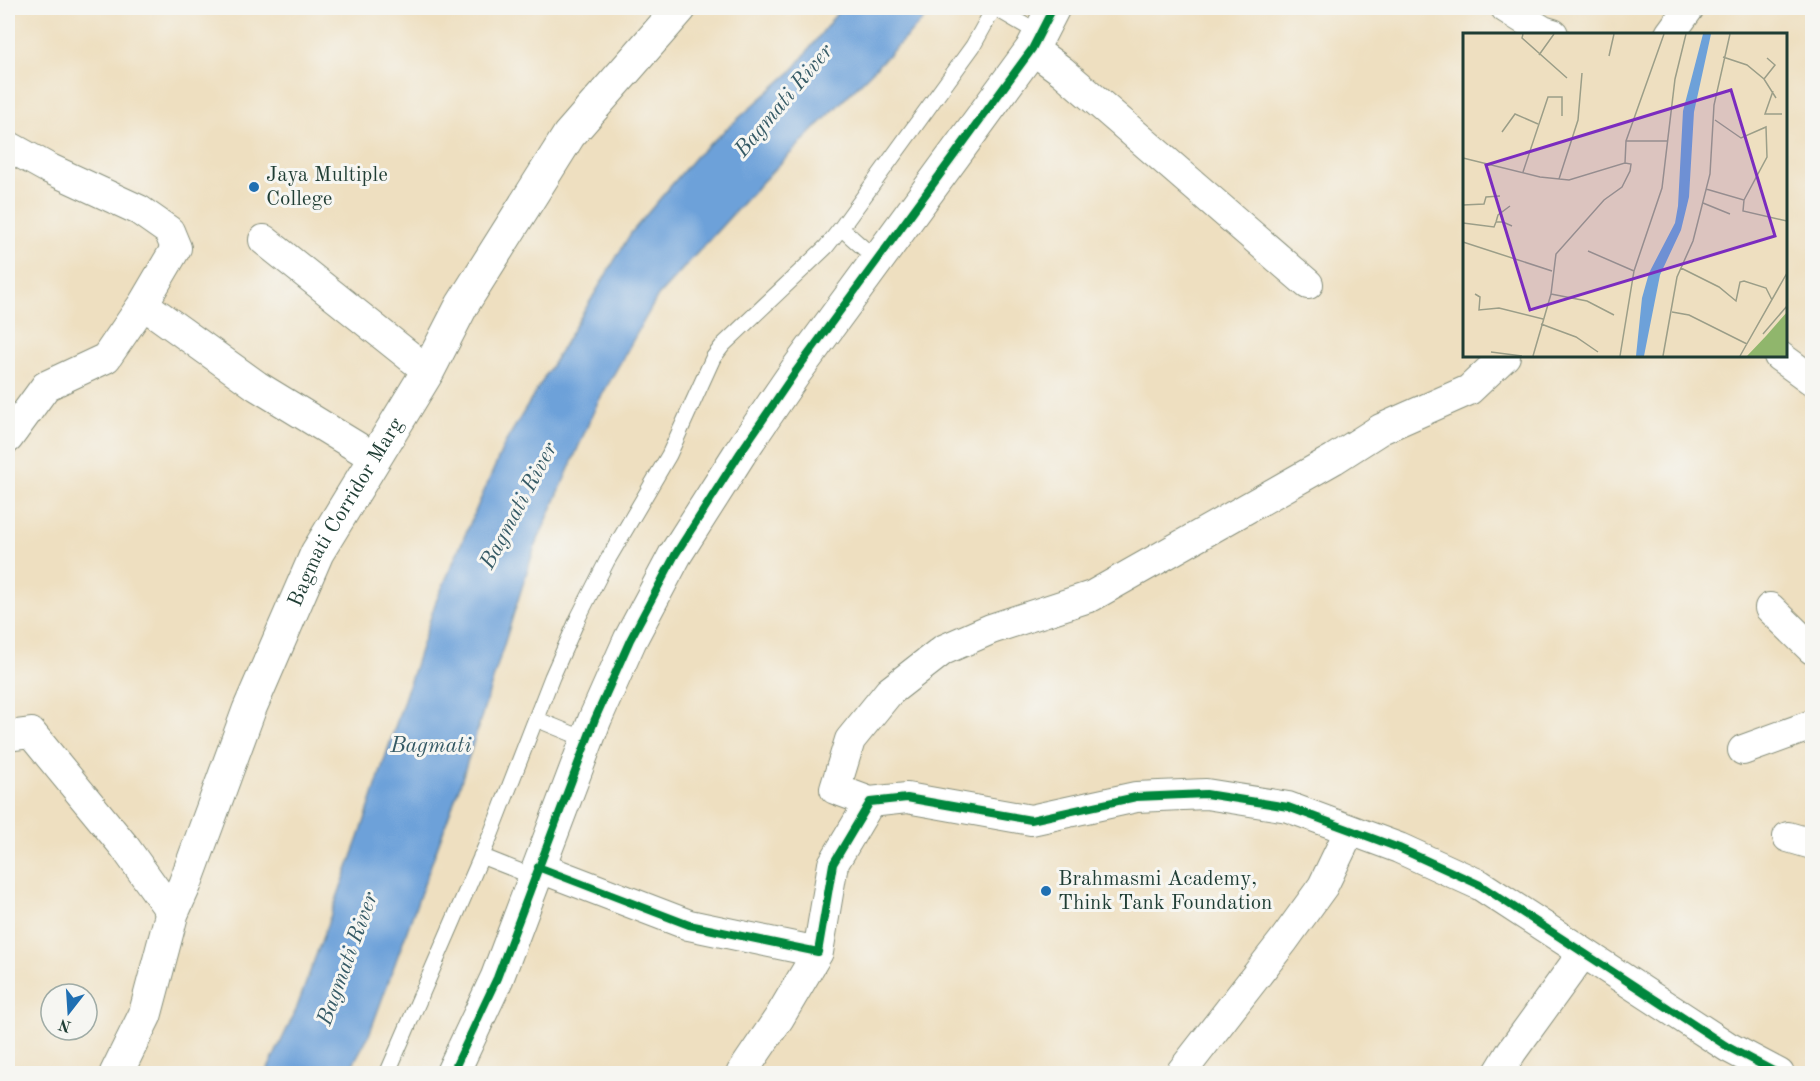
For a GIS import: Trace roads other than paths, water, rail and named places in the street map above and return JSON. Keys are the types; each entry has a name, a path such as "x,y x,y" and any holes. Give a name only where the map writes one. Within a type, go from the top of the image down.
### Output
{"street":[{"name":"Bagmati Corridor Marg","path":"116,1074 146,1015 172,913 185,884 249,710 317,553 428,371 462,305 568,135 680,8"},
{"path":"1506,8 1550,33"},
{"path":"1671,33 1689,8"},
{"path":"452,1074 496,978 587,740 630,640 675,555 796,371 878,261 1042,30 1062,71 1308,284"},
{"path":"8,146 46,167 140,210 169,231 176,248 143,304 106,358 46,386 8,438"},
{"path":"264,240 428,371"},
{"path":"143,304 257,386 375,458"},
{"path":"1504,357 1469,390 1381,429 1334,459 1092,596 991,629 943,650 889,692 850,741 835,789 870,802 907,798 1031,820 1136,797 1206,794 1287,807 1399,848 1480,885 1728,1047 1779,1074"},
{"path":"1780,357 1812,380"},
{"path":"1770,608 1812,649"},
{"path":"1743,750 1812,725"},
{"path":"8,736 31,733 124,846 172,913"},
{"path":"741,1074 779,1018 818,952 833,864 870,802"},
{"path":"1180,1074 1323,886 1350,830"},
{"path":"536,872 689,925 818,952"},
{"path":"1498,1074 1583,953"}],"lane":[{"path":"387,1074 481,856 579,616 607,561 669,455 713,358 723,345 826,247 973,46 994,8 1042,30"},
{"path":"841,228 878,261"},
{"path":"536,719 587,740"},
{"path":"481,856 536,872"}],"water":[{"name":"Bagmati","path":"841,8 935,8 762,182 658,296 597,404 534,549 460,785 369,1035 348,1073 266,1073 296,1010 360,835 435,604 505,443 631,233 696,156 793,70"}],"place":[{"name":"Jaya Multiple College","path":"254,187"},
{"name":"Brahmasmi Academy, Think Tank Foundation","path":"1046,891"}],"water label":[{"name":"Bagmati River","path":"784,101"},
{"name":"Bagmati River","path":"519,506"},
{"name":"Bagmati River","path":"348,959"}]}
